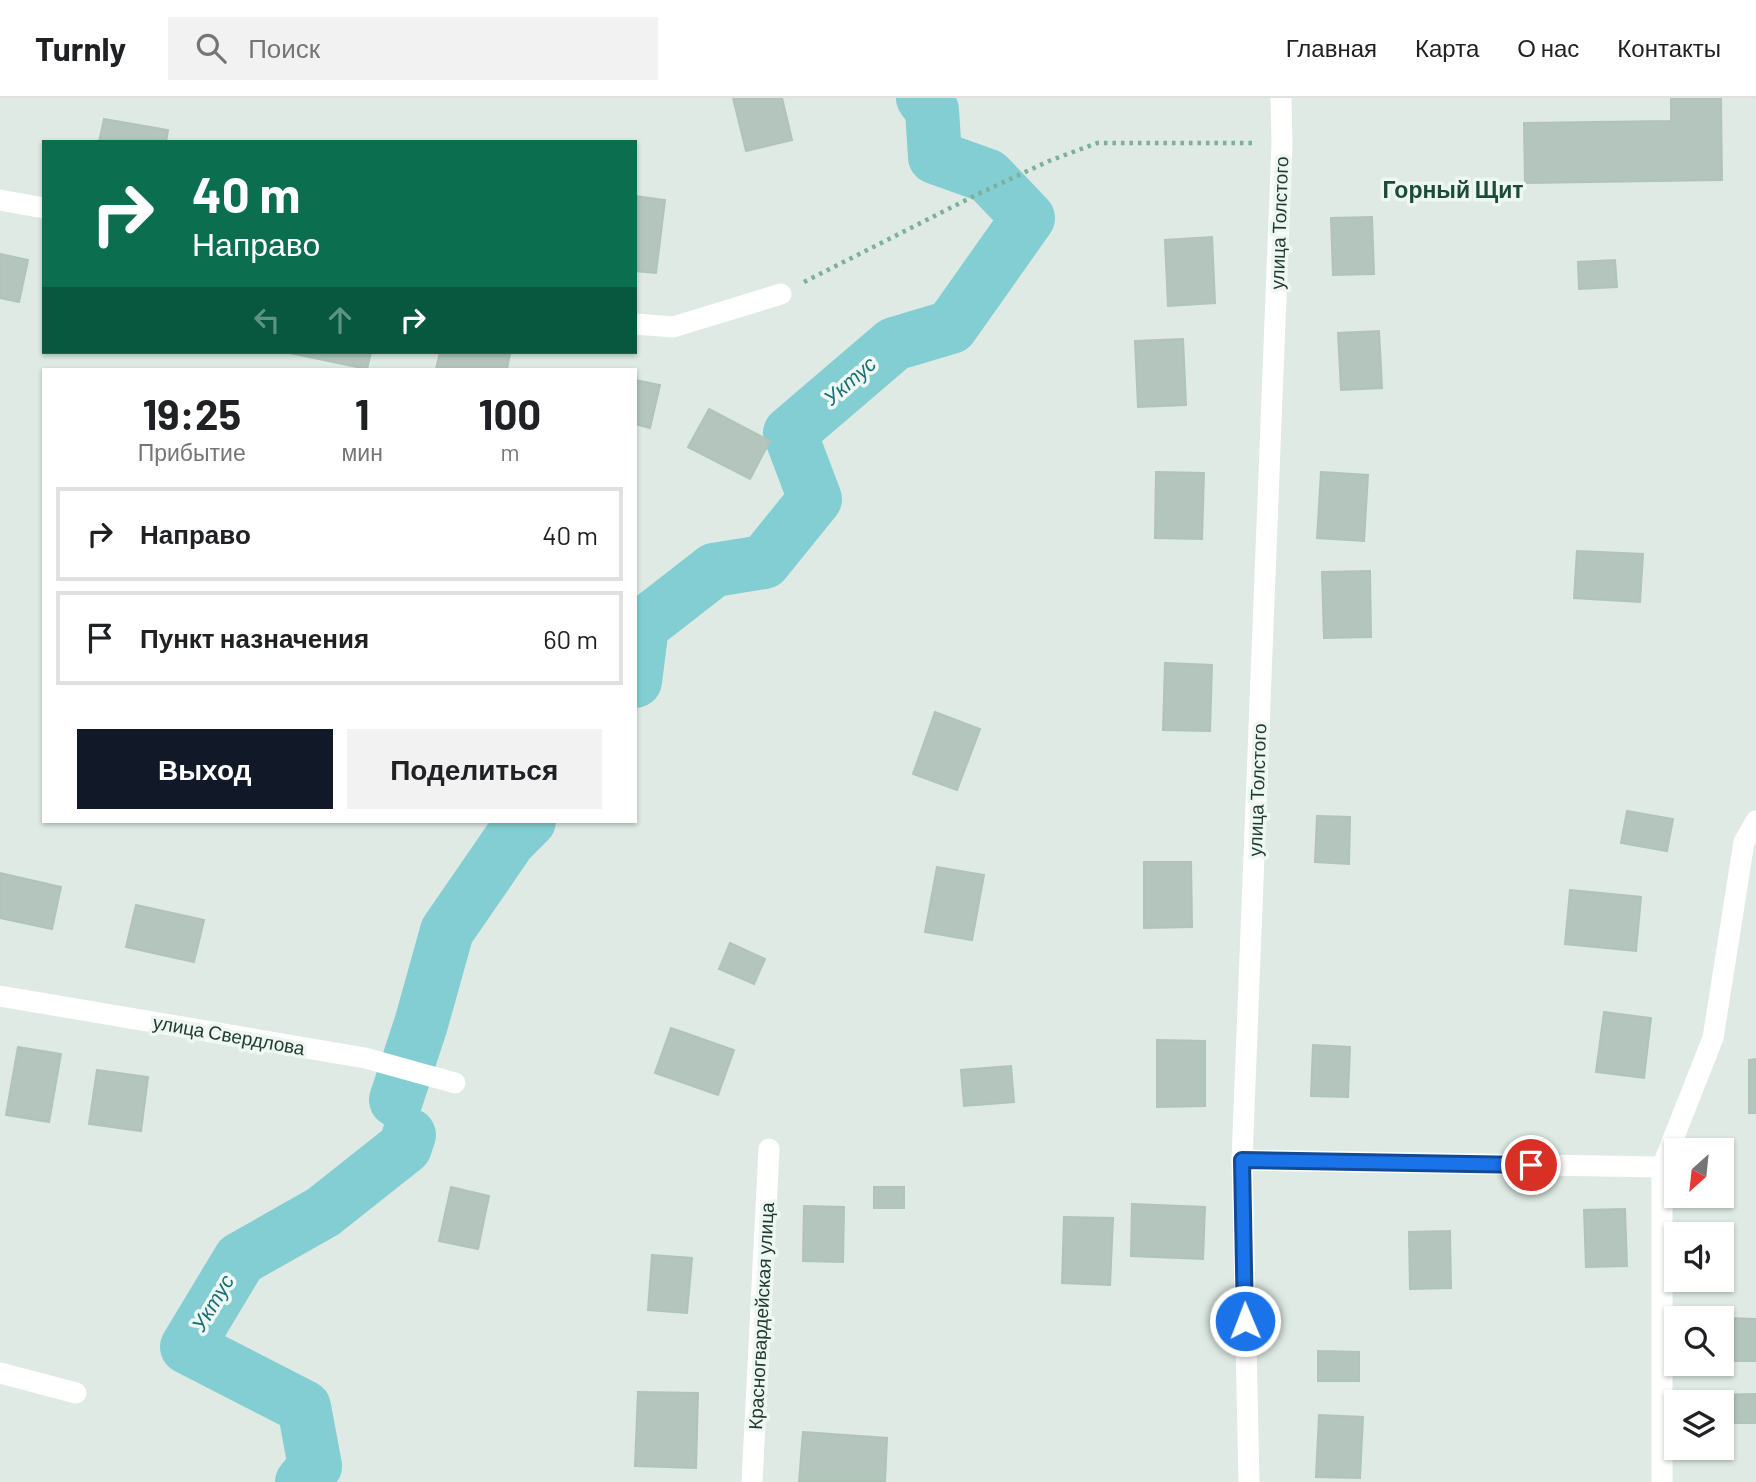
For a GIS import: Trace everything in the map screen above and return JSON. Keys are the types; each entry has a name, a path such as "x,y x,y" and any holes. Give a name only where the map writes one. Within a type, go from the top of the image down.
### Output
{"street":[{"name":"улица Толстого","path":"1249,1482 1242,1160 1282,143 1281,98"},
{"path":"0,200 42,208"},
{"path":"637,324 673,327 781,294"},
{"path":"1662,1482 1662,1167 1713,1038 1744,842 1756,821"},
{"name":"улица Свердлова","path":"0,996 365,1058 455,1083"},
{"name":"Красногвардейская улица","path":"752,1482 769,1149"},
{"path":"1242,1160 1662,1167"},
{"path":"0,1373 76,1393"}],"path":[{"path":"781,294 976,195 1049,161 1097,143 1282,143"}],"building":[{"path":"733,98 782,98 792,140 746,151"},
{"path":"1671,98 1721,98 1722,180 1525,183 1524,123 1671,121"},
{"path":"104,119 168,130 166,140 99,140"},
{"path":"637,196 665,200 656,273 637,271"},
{"path":"1372,217 1374,274 1333,275 1331,218"},
{"path":"1212,237 1215,303 1168,306 1165,240"},
{"path":"0,254 28,260 19,302 0,298"},
{"path":"1615,260 1617,287 1579,289 1578,262"},
{"path":"1379,331 1382,388 1341,390 1338,333"},
{"path":"1183,339 1186,405 1138,407 1135,341"},
{"path":"295,354 371,354 367,368"},
{"path":"440,354 510,354 507,368 436,368"},
{"path":"637,380 660,385 650,428 637,425"},
{"path":"709,409 770,441 750,479 688,447"},
{"path":"1156,472 1204,473 1202,539 1155,538"},
{"path":"1321,472 1368,475 1364,541 1317,538"},
{"path":"1577,551 1643,554 1640,602 1574,598"},
{"path":"1370,571 1371,637 1324,638 1322,572"},
{"path":"1165,663 1212,665 1210,731 1163,730"},
{"path":"935,712 980,729 957,790 913,774"},
{"path":"1627,811 1673,819 1667,851 1621,843"},
{"path":"1317,816 1350,817 1349,864 1315,862"},
{"path":"1144,862 1191,862 1192,927 1144,928"},
{"path":"937,867 984,875 972,940 925,932"},
{"path":"0,873 61,887 52,929 0,918"},
{"path":"1570,890 1641,897 1636,951 1565,944"},
{"path":"136,905 204,920 194,962 126,947"},
{"path":"730,943 765,959 754,984 719,969"},
{"path":"1604,1012 1651,1018 1644,1078 1596,1072"},
{"path":"671,1028 734,1050 718,1095 655,1073"},
{"path":"1157,1040 1205,1041 1205,1106 1157,1107"},
{"path":"1313,1045 1350,1047 1348,1097 1311,1096"},
{"path":"18,1047 61,1054 49,1122 6,1115"},
{"path":"1756,1059 1756,1113 1749,1113 1749,1060"},
{"path":"1011,1066 1014,1102 964,1106 961,1070"},
{"path":"97,1070 148,1077 141,1131 89,1124"},
{"path":"451,1187 489,1196 478,1249 439,1241"},
{"path":"874,1187 904,1187 904,1208 874,1208"},
{"path":"1132,1204 1205,1207 1203,1259 1131,1256"},
{"path":"804,1206 844,1207 843,1262 803,1261"},
{"path":"1625,1209 1627,1266 1586,1267 1584,1210"},
{"path":"1064,1217 1113,1218 1110,1285 1062,1283"},
{"path":"1450,1231 1451,1288 1410,1289 1409,1232"},
{"path":"652,1255 692,1258 687,1313 648,1310"},
{"path":"1734,1318 1756,1319 1756,1361 1734,1361"},
{"path":"1318,1351 1359,1352 1359,1381 1318,1381"},
{"path":"638,1392 698,1393 696,1468 635,1466"},
{"path":"1734,1394 1756,1394 1756,1423 1734,1423"},
{"path":"1319,1415 1363,1417 1360,1478 1316,1477"},
{"path":"803,1432 887,1438 885,1482 799,1482"}],"waterway":[{"name":"Уктус","path":"637,665 642,626 714,570 764,562 815,499 790,433 894,344 951,327 1028,218 988,176 935,157 932,110 923,98"},
{"name":"Уктус","path":"396,1100 447,931 509,841 527,823"},
{"name":"Уктус","path":"302,1482 315,1466 304,1407 187,1347 240,1259 323,1212 405,1147 409,1135"}],"district":[{"name":"Горный Щит","path":"1453,190"}],"route":[{"path":"1245,1321 1242,1160 1531,1165"}]}
